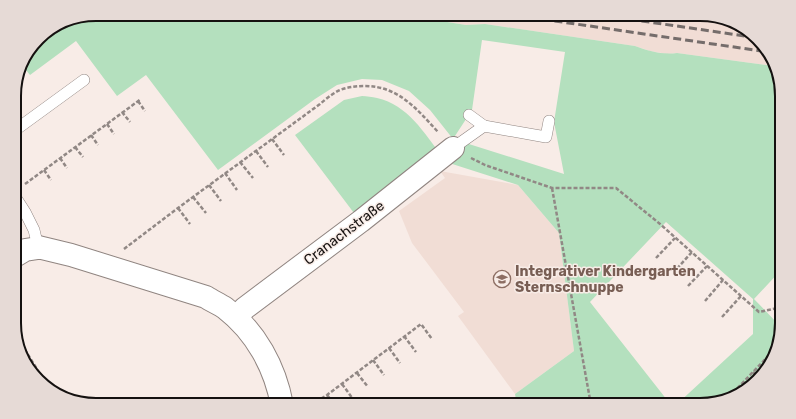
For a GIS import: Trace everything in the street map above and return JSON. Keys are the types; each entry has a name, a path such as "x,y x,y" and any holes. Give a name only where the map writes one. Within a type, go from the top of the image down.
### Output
{"street":[{"name":"Cranachstraße","path":"236,318 245,308 361,222 453,148"},
{"path":"21,252 38,247 71,255 206,297 224,307 250,333 258,344 275,376 280,398"}],"lane":[{"path":"21,126 84,80"},
{"path":"469,115 484,126 546,137 549,121"},
{"path":"453,148 484,126"},
{"path":"21,202 34,230 38,247"},
{"path":"21,210 25,212"}],"path":[{"path":"112,267 120,252 225,173 339,91 350,87 370,86 390,90 411,104 453,148 485,165 552,188 616,188 692,252 759,312 775,309"},
{"path":"21,188 141,99"},
{"path":"138,101 145,111"},
{"path":"122,112 130,122"},
{"path":"107,124 114,134"},
{"path":"91,135 98,145"},
{"path":"272,139 284,155"},
{"path":"75,147 83,157"},
{"path":"256,151 268,167"},
{"path":"60,158 67,168"},
{"path":"240,162 252,178"},
{"path":"44,170 51,180"},
{"path":"225,173 237,190"},
{"path":"209,185 221,201"},
{"path":"552,188 591,398"},
{"path":"193,197 206,213"},
{"path":"178,208 190,224"},
{"path":"656,258 675,238"},
{"path":"673,273 692,252"},
{"path":"688,286 707,266"},
{"path":"704,301 724,280"},
{"path":"722,317 741,296"},
{"path":"322,398 421,324 432,339"},
{"path":"404,336 416,352"},
{"path":"389,348 400,364"},
{"path":"30,358 36,368"},
{"path":"741,385 765,359"},
{"path":"373,360 384,375"},
{"path":"357,372 368,387"},
{"path":"342,384 352,398"}],"shaded area":[{"path":"441,21 714,22 733,29 749,40 762,55 768,65 677,53 667,54 650,51 635,46 485,24 466,25"},
{"name":"Integrativer Kindergarten Sternschnuppe","path":"440,171 518,185 559,233 574,351 515,394 458,316 464,312 412,243 399,211 445,178"}],"green space":[{"path":"96,21 441,21 466,25 485,24 635,46 661,53 677,53 768,65 772,77 775,96 775,276 754,299 775,321 774,337 771,347 767,356 756,372 733,390 714,397 684,398 753,334 753,299 666,222 590,302 665,398 516,398 515,394 574,351 559,233 518,185 446,162 453,139 430,110 409,91 382,80 362,79 337,85 315,99 218,170 146,75 117,96 76,41 30,75 26,70 31,59 43,43 50,37 72,25 82,22","holes":["482,40 565,52 554,122 564,174 453,139 472,110"]},
{"path":"362,96 377,98 388,102 406,113 422,129 442,156 357,217 295,135 344,100"}],"railway":[{"path":"555,21 759,51"},
{"path":"642,21 743,36"}],"place":[{"name":"Integrativer Kindergarten Sternschnuppe","path":"502,279"}]}
